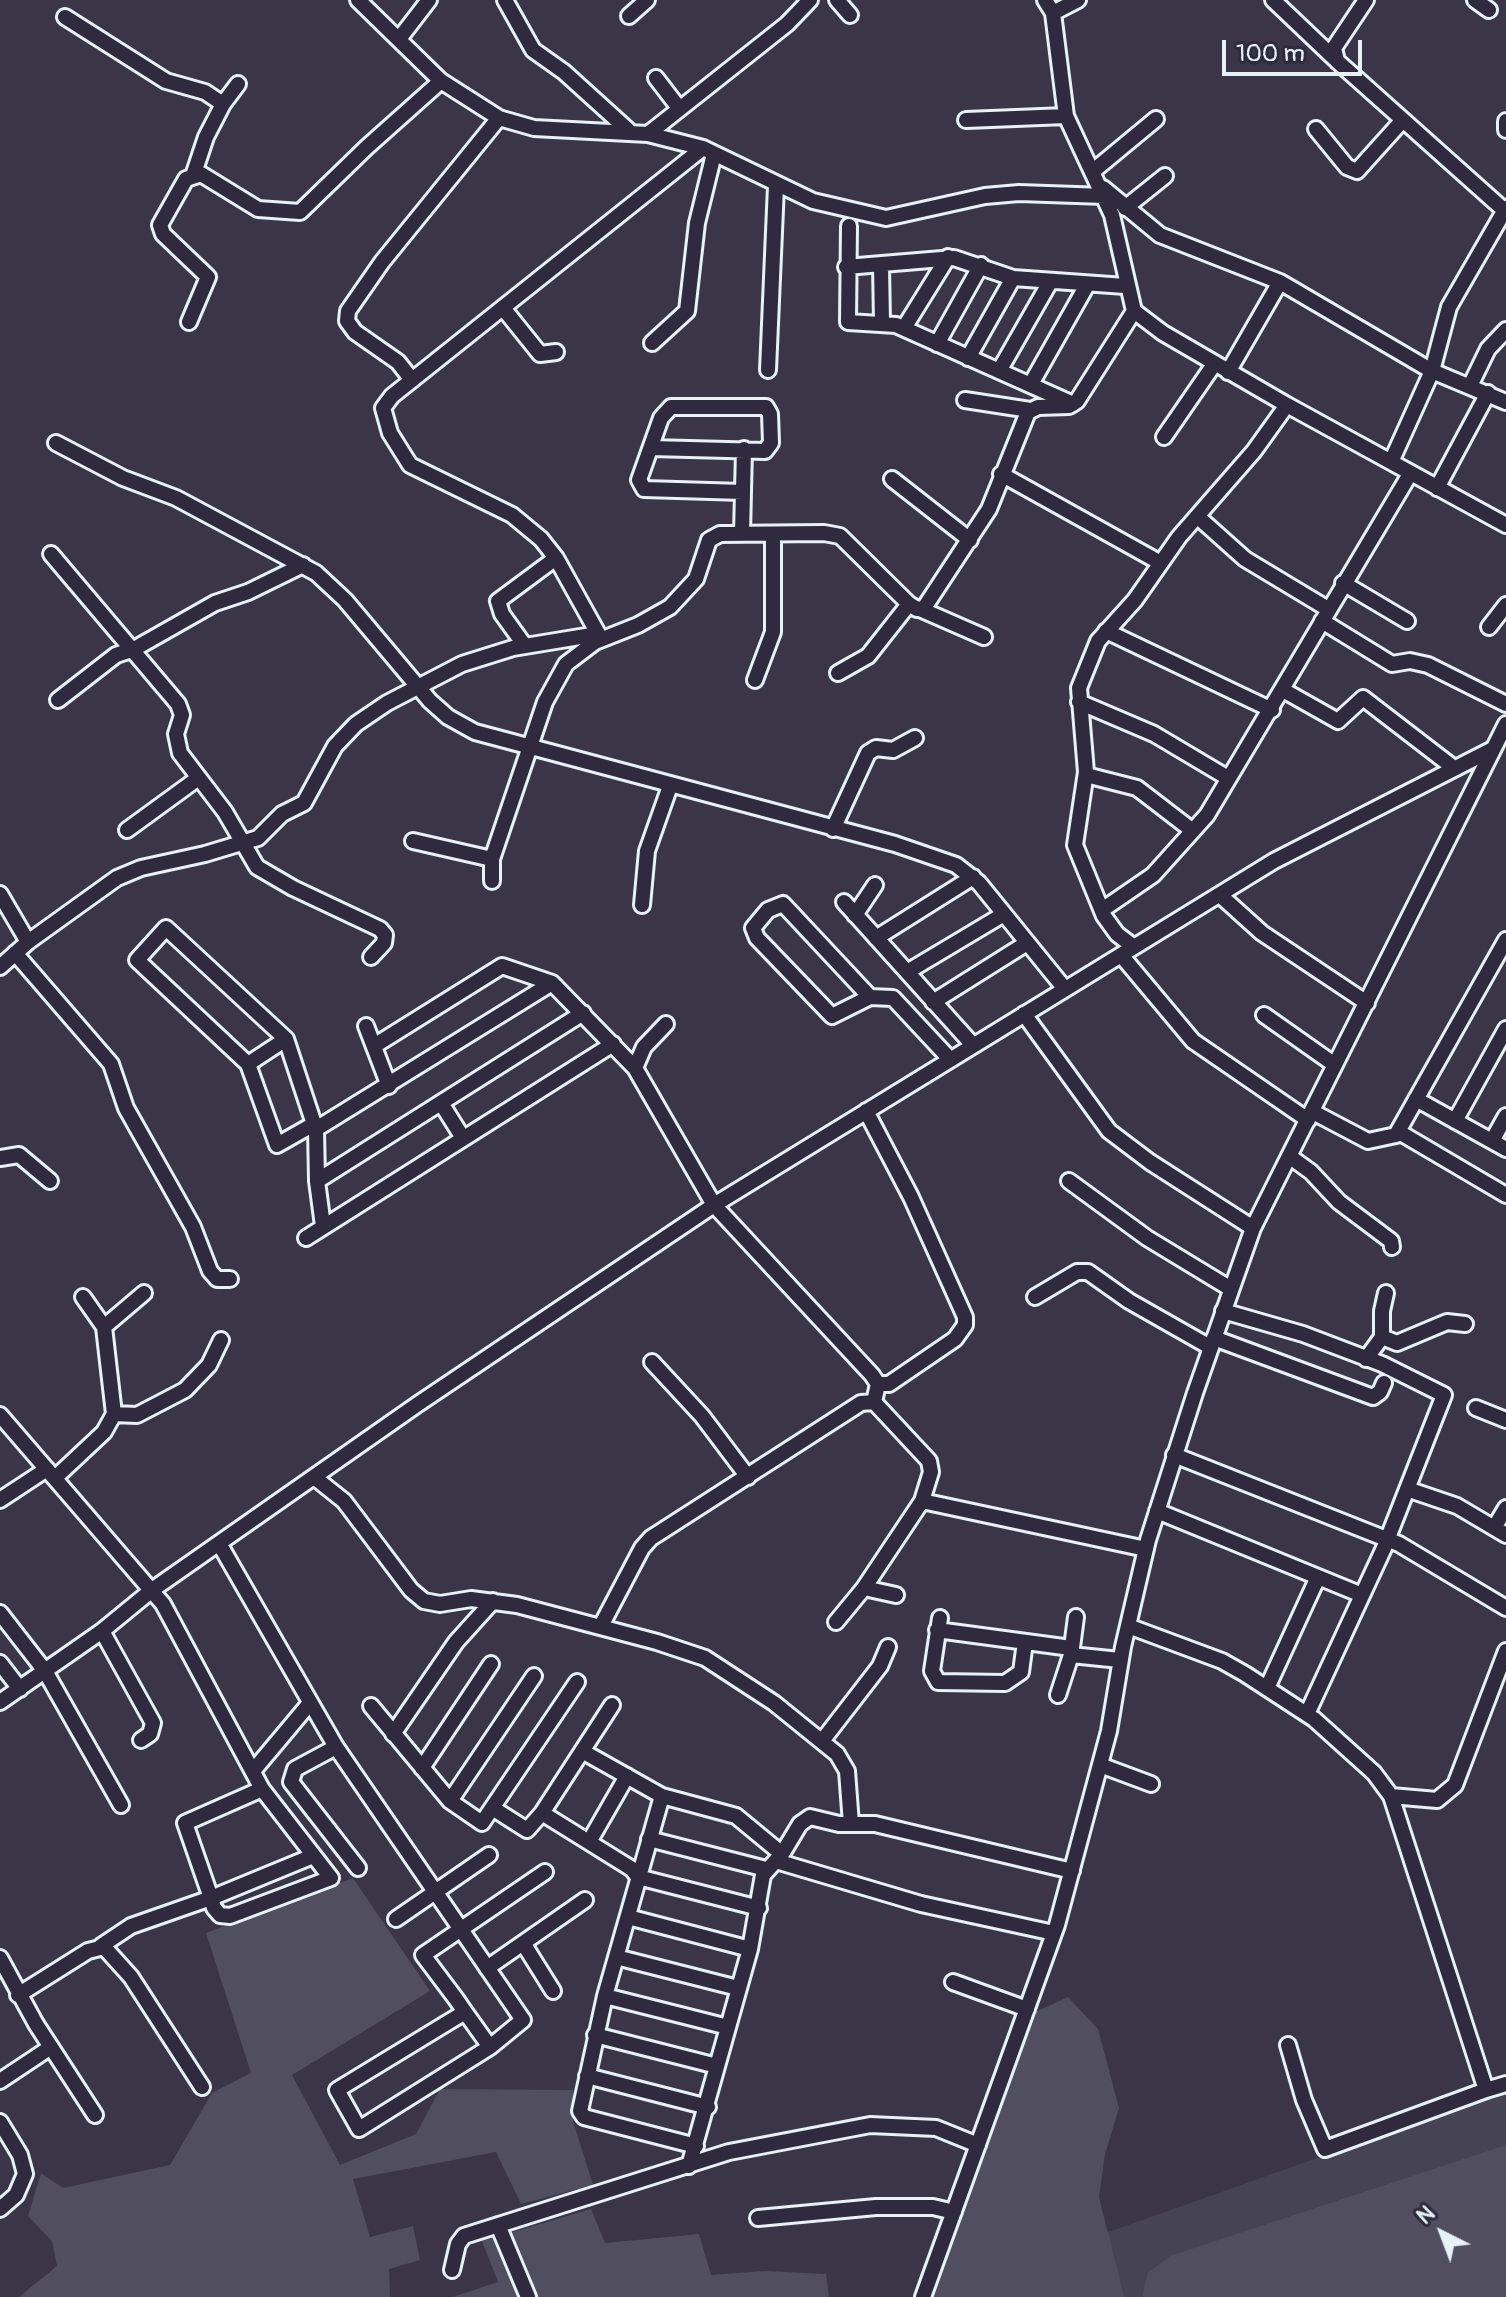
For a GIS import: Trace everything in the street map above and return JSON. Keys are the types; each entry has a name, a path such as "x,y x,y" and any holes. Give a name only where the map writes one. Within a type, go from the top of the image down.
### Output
{"street":[{"path":"399,39 429,0"},
{"path":"505,0 533,50 564,72 628,130"},
{"path":"629,16 647,0"},
{"path":"648,134 787,24 810,0"},
{"path":"837,0 850,15"},
{"path":"1078,0 1049,6 1066,116 1112,215 1125,286 1134,311 1228,372 1506,525"},
{"path":"1273,0 1402,121 1505,209 1455,295 1432,371 1391,462"},
{"path":"1335,59 1334,48 1366,0"},
{"path":"1475,0 1489,10"},
{"path":"366,3 441,81 499,118 534,128 628,130 648,134 708,151 776,186 845,211 886,218 985,196 1103,191 1160,235 1183,247 1280,282 1432,371 1506,402"},
{"path":"65,17 166,81 205,92 223,104"},
{"path":"656,78 679,108"},
{"path":"194,173 250,206 282,213 300,212 441,81"},
{"path":"189,322 208,277 199,264 163,234 160,225 183,184 194,173 223,104 238,84"},
{"path":"966,120 1066,116"},
{"path":"412,380 398,362 355,332 347,321 348,311 382,262 499,118"},
{"path":"1092,172 1156,119"},
{"path":"1316,129 1347,167 1357,171 1402,121"},
{"path":"1506,121 1506,130"},
{"path":"599,636 556,558 523,522 419,470 404,458 383,413 386,403 412,380 708,151"},
{"path":"652,343 687,311 708,151"},
{"path":"1125,208 1165,176"},
{"path":"768,370 776,186"},
{"path":"849,226 847,321 882,322 904,328 1073,404"},
{"path":"846,267 948,257 981,265 1013,278 1125,286"},
{"path":"904,328 948,257"},
{"path":"881,265 882,322"},
{"path":"937,344 981,265"},
{"path":"968,358 1013,278"},
{"path":"999,371 1050,282"},
{"path":"1228,372 1280,282"},
{"path":"1031,384 1087,285"},
{"path":"503,308 540,354 556,352"},
{"path":"965,400 1030,410 1073,404 1134,311"},
{"path":"1470,386 1488,349 1506,330"},
{"path":"1164,437 1215,363"},
{"path":"1437,488 1488,393"},
{"path":"1287,405 1254,451 1159,562 1135,600 1106,631 1082,676 1079,702 1086,775 1075,845 1102,910 1127,951 1193,1041 1310,1116 1368,1141 1392,1138 1399,1132 1506,940"},
{"path":"651,448 760,451 770,446 770,414 766,407 671,407 661,418 639,480 642,488 743,492"},
{"path":"838,673 868,656 914,607 928,604 989,509 1030,410"},
{"path":"56,443 123,478 176,498 303,565 345,600 417,687 461,726 531,750 925,853 956,865 973,877 1065,989"},
{"path":"742,534 744,449"},
{"path":"1001,474 1159,562"},
{"path":"1102,910 1153,875 1218,799 1410,474"},
{"path":"892,479 970,540"},
{"path":"1198,517 1245,559 1392,664 1410,661 1428,665 1506,704"},
{"path":"0,967 28,942 130,871 245,844 258,838 282,814 304,803 344,735 387,703 462,664 525,646 599,636 638,625 670,607 696,579 709,540 720,534 840,536 914,607 984,637"},
{"path":"755,680 773,632 773,535"},
{"path":"51,554 134,649 182,710 177,746 197,779 225,812 261,871 380,929 384,943 371,957"},
{"path":"525,646 502,614 498,601 556,558"},
{"path":"58,700 108,660 134,649 204,608 303,565"},
{"path":"1343,583 1407,621"},
{"path":"1489,627 1506,605"},
{"path":"1106,631 1272,710"},
{"path":"492,881 492,859 555,679 566,664 599,636"},
{"path":"1283,690 1338,721 1363,698 1454,768"},
{"path":"1079,702 1154,734 1228,778"},
{"path":"923,2297 1054,1933 1100,1765 1146,1549 1174,1455 1253,1228 1506,724"},
{"path":"833,829 871,750 881,747 893,750 915,738"},
{"path":"0,1702 102,1631 152,1590 314,1477 714,1205 1274,861 1493,749"},
{"path":"1086,775 1137,788 1193,831"},
{"path":"127,830 197,779"},
{"path":"642,905 647,851 670,786"},
{"path":"413,841 492,859"},
{"path":"876,938 973,877"},
{"path":"855,915 875,885"},
{"path":"0,894 28,942"},
{"path":"1221,896 1262,933 1367,1003"},
{"path":"844,902 972,1044"},
{"path":"870,997 783,904 773,906 753,928 757,938 832,1016 870,997 886,995 893,998 949,1058"},
{"path":"907,972 1004,914"},
{"path":"323,1226 315,1127 286,1039 166,928 137,960 248,1064 277,1145 315,1127 389,1086 552,983"},
{"path":"933,1002 1027,943"},
{"path":"15,953 111,1064 126,1108 193,1227 210,1271 217,1279 230,1279"},
{"path":"374,1046 502,966 552,983 635,1068 714,1205 878,1384 889,1384 955,1339 965,1325 965,1317 911,1197 866,1111"},
{"path":"317,1181 583,1013"},
{"path":"1024,1014 1109,1131 1150,1162 1253,1228"},
{"path":"1264,1015 1335,1065"},
{"path":"635,1068 644,1047 666,1024"},
{"path":"366,1026 389,1086"},
{"path":"1455,1121 1506,1029"},
{"path":"248,1064 286,1039"},
{"path":"306,1238 613,1044"},
{"path":"1416,1099 1506,1149"},
{"path":"441,1103 463,1138"},
{"path":"1492,1141 1506,1116"},
{"path":"1399,1132 1506,1195"},
{"path":"0,1158 19,1155 50,1181"},
{"path":"1289,1156 1350,1211 1391,1241 1392,1247"},
{"path":"1069,1181 1147,1238 1231,1289"},
{"path":"1035,1297 1077,1272 1088,1272 1129,1301 1212,1343 1373,1397 1380,1392 1384,1383"},
{"path":"104,1327 144,1293"},
{"path":"1366,1359 1382,1337 1386,1293"},
{"path":"0,1500 52,1473 104,1432 114,1414 104,1327 83,1297"},
{"path":"1223,1311 1303,1334 1388,1367 1444,1395 1387,1539 1307,1714"},
{"path":"1382,1337 1397,1343 1447,1322 1465,1324"},
{"path":"114,1414 137,1415 185,1390 209,1365 221,1340"},
{"path":"1388,1367 1397,1343"},
{"path":"652,1362 702,1416 748,1477"},
{"path":"874,1402 878,1384"},
{"path":"601,1626 647,1541 861,1403 874,1402"},
{"path":"836,1622 864,1588 922,1501 931,1472 929,1461 874,1402"},
{"path":"1476,1408 1506,1420"},
{"path":"0,1415 152,1590 195,1659 262,1789 331,1878 230,1916 217,1912 185,1823 262,1789"},
{"path":"1174,1455 1387,1539 1506,1608"},
{"path":"314,1477 344,1501 418,1597 430,1604 471,1599 493,1601 601,1626 705,1658 774,1703 837,1754 847,1771 851,1824"},
{"path":"1407,1489 1457,1506 1500,1531 1506,1508"},
{"path":"922,1501 1146,1549"},
{"path":"1157,1511 1362,1595"},
{"path":"220,1545 336,1747 523,2020 490,2047 359,2129 337,2090 465,2012"},
{"path":"1267,1688 1318,1577"},
{"path":"864,1588 896,1595"},
{"path":"393,1734 456,1642 493,1601"},
{"path":"0,1613 45,1671 121,1805"},
{"path":"1058,1695 1071,1652 1076,1617"},
{"path":"1025,1642 1021,1672 1005,1683 938,1682 932,1671 938,1624 1120,1660"},
{"path":"1128,1626 1222,1661 1307,1714 1374,1773 1391,1796 1486,2090"},
{"path":"102,1631 153,1723 150,1734 141,1740"},
{"path":"822,1741 880,1666 888,1647"},
{"path":"1391,1796 1437,1800 1455,1785 1506,1651"},
{"path":"0,1663 20,1689"},
{"path":"422,1768 491,1664"},
{"path":"450,1801 534,1676"},
{"path":"371,1706 450,1801 480,1823 494,1809 577,1682"},
{"path":"253,1771 310,1703"},
{"path":"494,1809 527,1830 542,1813 612,1705"},
{"path":"336,1747 295,1769 291,1782 358,1868"},
{"path":"582,1751 662,1796 736,1816 775,1861"},
{"path":"1100,1765 1151,1784"},
{"path":"589,1842 627,1776"},
{"path":"662,1796 595,2035 581,2115 696,2146"},
{"path":"542,1813 632,1869 638,1877 759,1908"},
{"path":"689,2166 708,2107 759,1908 775,1861 805,1820 817,1818 851,1824 875,1824 1072,1871"},
{"path":"649,1839 775,1861 921,1904 1054,1933"},
{"path":"396,1919 489,1855"},
{"path":"18,1995 131,1926 211,1898 313,1856"},
{"path":"490,2047 423,1955 545,1872"},
{"path":"487,1968 585,1900"},
{"path":"628,1917 750,1949"},
{"path":"523,1943 553,1991"},
{"path":"101,1946 115,1956 131,1977 202,2087"},
{"path":"616,1957 738,1988"},
{"path":"0,1958 18,1995 95,2115"},
{"path":"953,1982 1027,2009"},
{"path":"605,1996 728,2027"},
{"path":"595,2035 717,2066"},
{"path":"1288,2045 1304,2100 1325,2149 1506,2084"},
{"path":"0,2081 51,2047"},
{"path":"587,2076 708,2107"},
{"path":"0,2122 20,2155 25,2174 16,2195 0,2209"},
{"path":"452,2270 458,2244 464,2236 729,2152 870,2125 936,2128 978,2145"},
{"path":"758,2218 876,2207 933,2207 954,2212"},
{"path":"498,2225 528,2297"}],"shaded area":[{"path":"353,1878 430,1991 292,2075 340,2165 416,2134 440,2089 573,2090 573,2121 593,2185 521,2204 496,2152 353,2179 370,2237 413,2226 420,2260 389,2269 390,2297 19,2297 57,2266 52,2241 28,2216 41,2173 63,2188 170,2165 212,2093 251,2073 206,1933"},
{"path":"1068,1997 1098,2029 1119,2108 1105,2154 1099,2197 1124,2297 932,2297 1033,2013"},
{"path":"1506,2091 1506,2297 1088,2297 1069,2246"},
{"path":"1506,2145 1506,2297 1142,2297 1148,2273 1170,2256"},
{"path":"591,2209 605,2243 699,2234 711,2275 765,2271 826,2274 829,2297 453,2297 498,2282 482,2241"}]}
